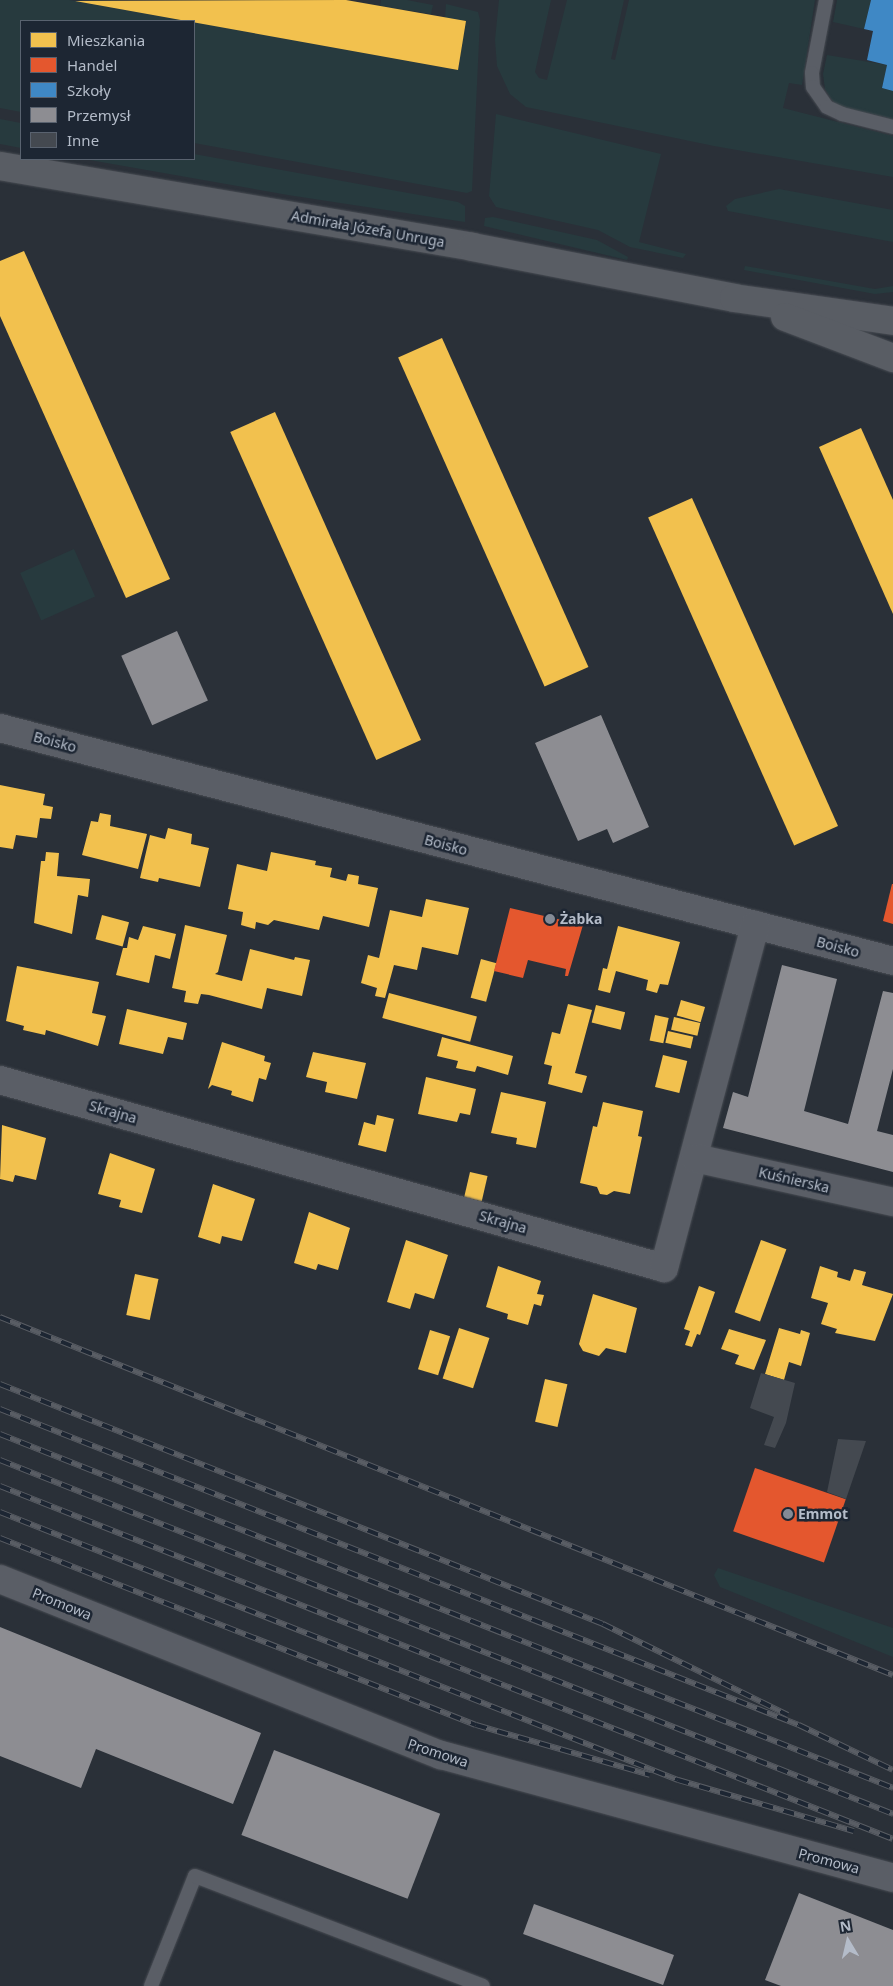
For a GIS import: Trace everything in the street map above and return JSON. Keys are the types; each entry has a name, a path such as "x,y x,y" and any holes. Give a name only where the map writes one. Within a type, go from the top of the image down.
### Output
{"street":[{"name":"Admirała Józefa Unruga","path":"0,166 472,247 734,298 893,321"},
{"name":"Admirała Józefa Unruga","path":"734,298 893,358"},
{"name":"Boisko","path":"0,728 893,961"},
{"name":"Skrajna","path":"0,1080 664,1268 695,1158 755,925"},
{"name":"Kuśnierska","path":"695,1158 893,1202"},
{"name":"Promowa","path":"0,1579 441,1755 893,1878"}],"lane":[{"path":"826,0 812,73 813,87 827,107 842,114 893,127"},
{"path":"151,1986 195,1876 483,1986"}],"green space":[{"path":"0,0 69,0 181,20 20,20 20,112 0,108"},
{"path":"381,0 407,0 433,5 431,14 380,6"},
{"path":"499,0 551,0 535,72 539,78 547,80 567,0 624,0 611,59 615,60 629,0 815,0 802,85 789,83 783,108 893,136 893,177 714,146 526,107 510,94 497,66 495,40"},
{"path":"837,0 871,0 864,29 833,22"},
{"path":"446,4 478,12 480,20 472,191 467,193 195,143 195,22 458,70 466,22 445,18"},
{"path":"827,55 887,65 882,88 893,91 893,119 848,109 834,103 825,89 823,74"},
{"path":"496,114 661,154 639,242 686,254 683,258 630,247 598,230 496,207 489,196"},
{"path":"0,119 20,123 20,148 0,144"},
{"path":"195,154 458,202 465,206 465,222 288,195 90,160 195,160"},
{"path":"779,189 893,210 893,242 728,211 726,206 735,199"},
{"path":"493,217 597,240 628,257 627,260 484,226 485,218"},
{"path":"745,266 875,289 893,286 893,292 875,294 744,270"},
{"path":"74,549 95,597 41,621 20,573"},
{"path":"718,1568 893,1628 893,1657 720,1587 714,1575"}],"building: Mieszkania":[{"path":"346,0 466,21 458,70 195,23 195,20 180,20 75,1"},
{"path":"24,251 170,579 126,598 0,316 0,261"},
{"path":"442,338 588,667 545,686 398,358"},
{"path":"275,412 421,740 376,760 230,432"},
{"path":"861,428 893,500 893,614 819,447"},
{"path":"692,498 838,826 794,845 648,518"},
{"path":"0,785 45,794 43,805 53,807 51,819 40,818 37,838 16,835 13,849 0,847"},
{"path":"100,813 111,815 110,826 147,834 138,869 82,855 91,821 98,822"},
{"path":"168,828 192,834 191,844 209,848 200,887 159,878 158,882 140,878 150,835 165,839"},
{"path":"46,852 59,853 57,876 90,879 88,897 78,895 72,934 34,923 41,861 45,861"},
{"path":"271,852 316,861 315,865 332,868 330,877 346,881 348,874 359,876 358,884 378,888 369,927 323,916 319,930 274,920 268,925 256,922 255,929 241,925 243,912 228,909 237,864 267,871"},
{"path":"426,899 469,908 458,955 422,947 417,970 394,965 385,998 375,996 377,988 361,983 368,955 379,958 390,910 422,917"},
{"path":"102,915 129,922 123,946 96,939"},
{"path":"185,925 227,935 218,972 215,974 242,981 250,949 294,960 295,957 310,960 302,996 267,988 262,1009 201,994 198,1004 184,1002 186,991 172,988"},
{"path":"143,926 176,934 170,959 155,955 149,983 116,975 123,948 127,948 129,937 138,940"},
{"path":"618,926 680,942 668,985 660,984 657,993 646,990 648,980 616,971 610,993 598,990 603,968 607,969"},
{"path":"481,959 496,963 486,1002 471,998"},
{"path":"17,966 99,982 92,1013 106,1016 98,1046 46,1030 45,1035 23,1030 24,1026 6,1021"},
{"path":"389,993 477,1017 470,1042 382,1018"},
{"path":"681,1000 705,1007 701,1022 677,1015"},
{"path":"568,1004 592,1010 575,1073 587,1076 582,1093 548,1084 552,1066 544,1064 552,1032 560,1034"},
{"path":"596,1005 625,1012 621,1030 592,1022"},
{"path":"127,1009 187,1023 183,1040 168,1037 163,1054 119,1044"},
{"path":"655,1015 669,1018 663,1043 650,1040"},
{"path":"674,1017 700,1023 697,1036 671,1030"},
{"path":"668,1031 693,1037 691,1049 665,1043"},
{"path":"442,1037 513,1056 508,1075 477,1066 475,1072 456,1068 458,1061 437,1056"},
{"path":"222,1042 265,1056 264,1061 271,1063 266,1080 259,1078 253,1102 231,1095 232,1091 212,1085 208,1089"},
{"path":"313,1052 366,1063 357,1099 325,1092 327,1082 306,1077"},
{"path":"663,1055 687,1061 679,1093 655,1087"},
{"path":"426,1077 476,1089 470,1115 460,1113 457,1122 418,1114"},
{"path":"501,1092 546,1102 536,1148 516,1144 517,1138 491,1133"},
{"path":"603,1102 643,1111 638,1136 642,1137 630,1194 614,1191 607,1195 600,1194 597,1187 580,1183 593,1126 597,1127"},
{"path":"377,1115 394,1119 386,1152 358,1145 364,1122 375,1125"},
{"path":"2,1125 46,1138 36,1180 15,1175 13,1182 0,1179"},
{"path":"110,1153 155,1169 142,1213 119,1207 121,1200 98,1194"},
{"path":"470,1172 488,1176 482,1201 464,1197"},
{"path":"213,1184 255,1199 242,1241 222,1236 220,1244 198,1237"},
{"path":"309,1212 350,1228 338,1270 318,1264 316,1270 294,1263"},
{"path":"406,1240 448,1255 434,1299 415,1293 410,1309 387,1302"},
{"path":"761,1240 786,1249 760,1322 735,1312"},
{"path":"498,1266 541,1281 537,1294 544,1295 541,1306 534,1304 528,1325 507,1319 508,1314 486,1307"},
{"path":"820,1266 838,1272 837,1277 850,1281 854,1269 866,1272 862,1285 893,1294 875,1341 835,1333 837,1329 821,1324 828,1303 811,1298"},
{"path":"135,1274 158,1279 150,1320 126,1315"},
{"path":"699,1286 715,1292 700,1335 697,1334 692,1347 685,1345 690,1331 684,1329"},
{"path":"593,1294 637,1308 626,1353 606,1348 599,1356 583,1351 579,1344"},
{"path":"459,1328 489,1338 473,1388 443,1378"},
{"path":"779,1328 800,1334 801,1330 810,1333 801,1366 789,1362 784,1380 765,1374"},
{"path":"729,1329 766,1340 754,1370 735,1364 739,1355 721,1349"},
{"path":"430,1330 450,1336 438,1375 418,1369"},
{"path":"545,1379 567,1384 558,1427 535,1422"}],"building: Handel":[{"path":"893,884 893,924 883,921"},
{"path":"510,908 583,925 568,976 565,976 566,969 528,960 523,978 494,971"},
{"name":"Emmot","path":"755,1468 846,1499 824,1563 733,1531"}],"building: Szkoły":[{"path":"871,0 893,0 893,91 882,88 887,65 867,60 873,31 864,29"}],"building: Przemysł":[{"path":"177,631 208,700 152,725 121,656"},
{"path":"601,715 649,827 613,843 607,829 578,841 535,743"},
{"path":"782,965 837,979 804,1111 848,1124 883,991 893,993 893,1069 877,1131 893,1135 893,1172 723,1128 733,1092 748,1097"},
{"path":"0,1627 261,1733 233,1804 96,1749 81,1788 0,1756"},
{"path":"274,1750 440,1814 408,1899 241,1835"},
{"path":"799,1893 893,1930 893,1986 781,1986 765,1980"},
{"path":"534,1904 674,1955 663,1985 523,1934"}],"building: Inne":[{"path":"761,1373 795,1383 786,1423 775,1448 764,1445 774,1417 750,1408"},
{"path":"838,1439 866,1441 846,1499 827,1492"}],"railway":[{"path":"0,1317 893,1675"},
{"path":"0,1384 603,1624 788,1715"},
{"path":"0,1409 799,1725 893,1770"},
{"path":"0,1434 893,1788"},
{"path":"0,1460 893,1814"},
{"path":"0,1486 893,1839"},
{"path":"0,1512 678,1780 854,1831"},
{"path":"0,1538 476,1725 650,1775"}],"place":[{"name":"Żabka","path":"550,919"},
{"name":"Emmot","path":"788,1514"}]}
